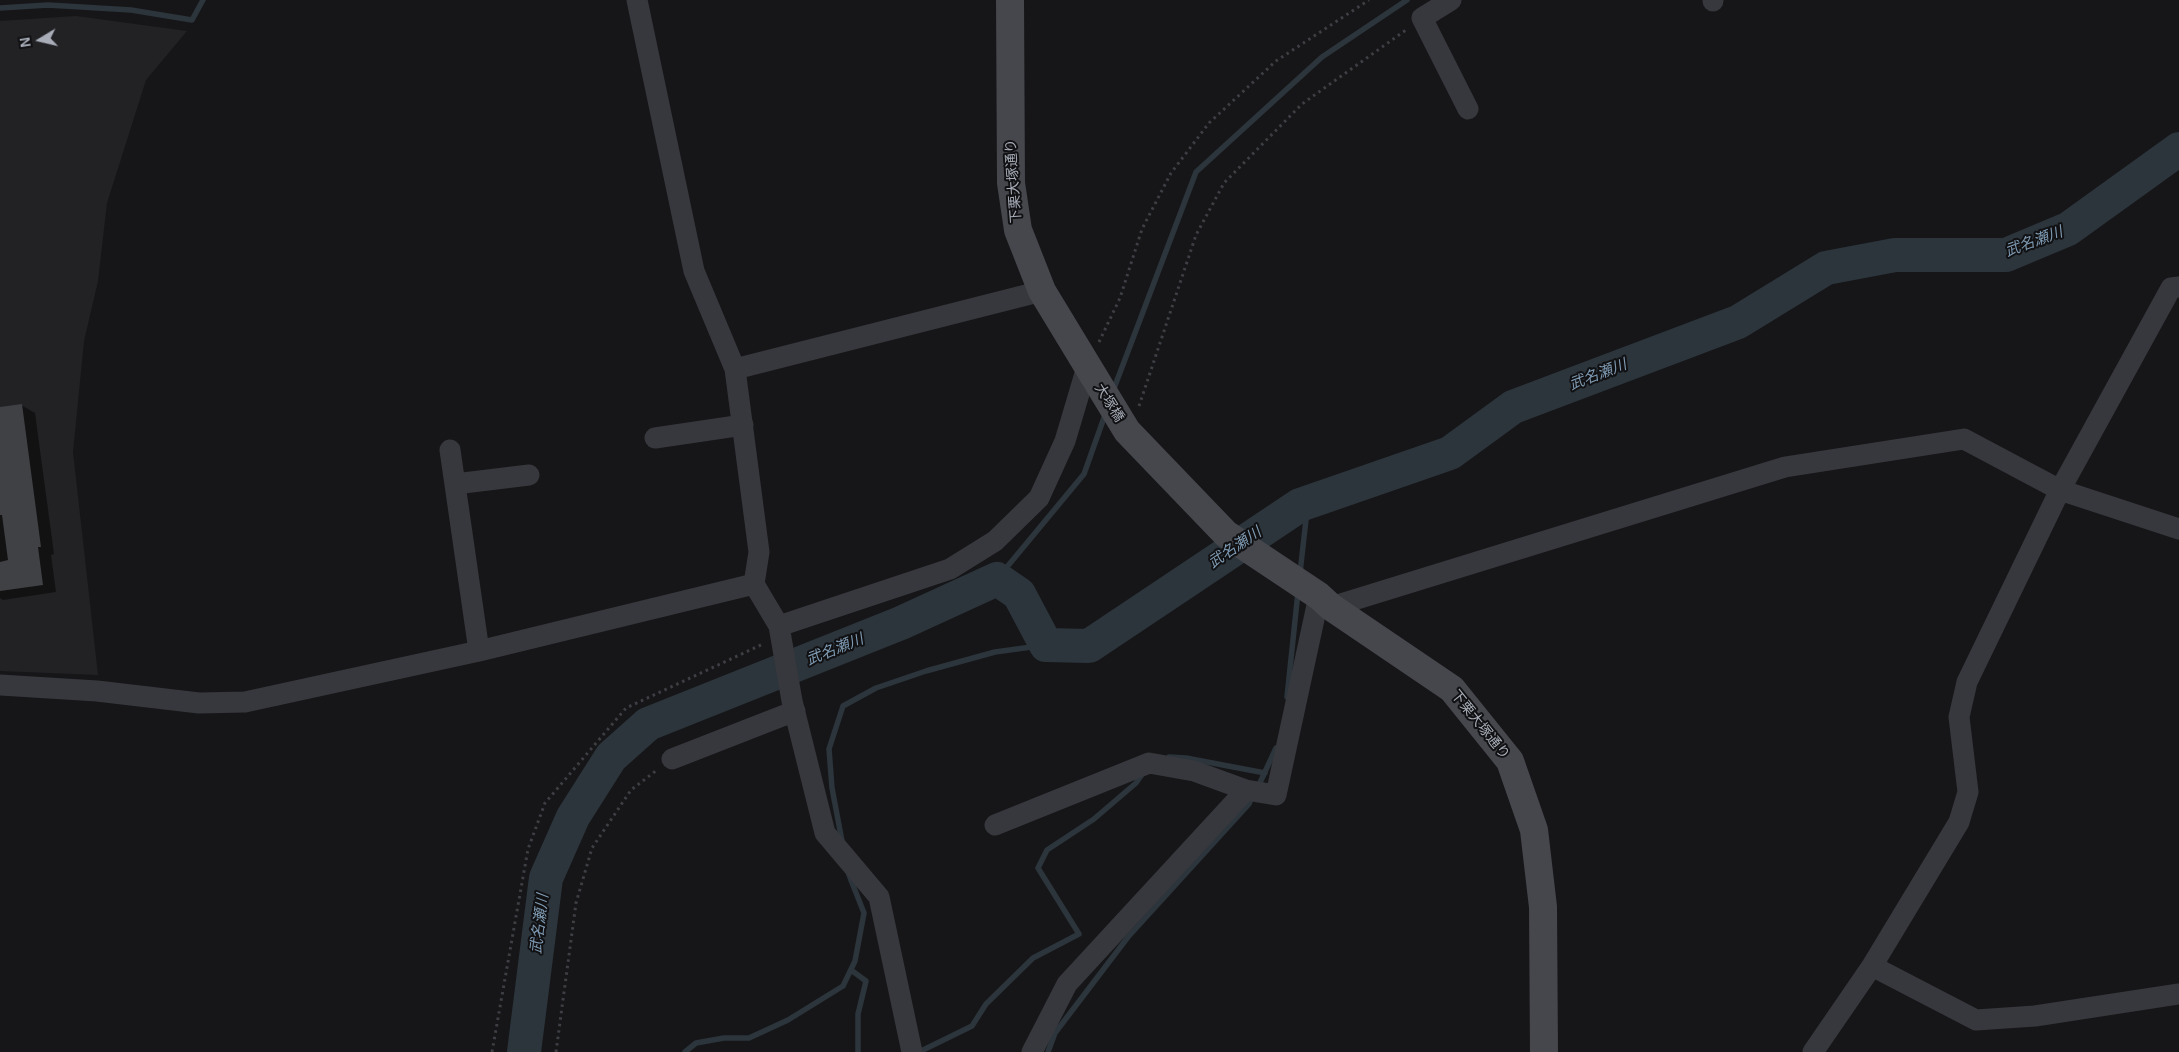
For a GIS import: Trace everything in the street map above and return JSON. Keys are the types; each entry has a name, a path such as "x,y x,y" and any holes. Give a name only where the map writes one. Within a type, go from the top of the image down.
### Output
{"street":[{"path":"637,0 694,271 735,369 759,552 754,584 780,635 793,706 825,833 879,897 912,1052"},
{"name":"下栗大塚通り","path":"1010,0 1012,183 1018,230 1042,291 1089,371"},
{"path":"1451,0 1422,18 1468,109"},
{"path":"1813,1052 1872,966 1959,822 1968,792 1960,717 1966,682 2060,490 2171,288 2179,287"},
{"path":"735,369 1042,291"},
{"path":"780,635 950,569 995,541 1039,498 1065,442 1089,371"},
{"name":"大塚橋","path":"1089,371 1130,434"},
{"path":"655,438 743,425"},
{"name":"下栗大塚通り","path":"1130,434 1226,534 1452,689 1510,761 1534,830 1540,878 1543,907 1544,1052"},
{"path":"995,825 1149,763 1194,771 1246,790 1276,796 1325,602 1785,466 1964,439 2060,490 2179,530"},
{"path":"450,450 479,651"},
{"path":"455,484 529,475"},
{"path":"0,685 97,691 199,704 245,702 479,651 754,584"},
{"path":"672,759 793,706"},
{"path":"1032,1052 1067,984 1246,790"},
{"path":"1872,966 1976,1020 2035,1016 2179,994"}],"path":[{"path":"1089,371 1120,298 1142,229 1171,173 1198,137 1209,123 1276,61 1369,0"},
{"path":"1130,434 1196,235 1224,183 1302,104 1422,18"},
{"path":"492,1052 528,849 545,803 626,708 780,635"},
{"path":"556,1052 576,903 592,848 632,790 672,759"}],"shaded area":[{"path":"76,16 187,31 146,80 107,203 98,281 84,341 73,452 98,675 0,671 0,21"}],"building":[{"path":"22,404 41,547 38,547 43,585 0,591 0,562 8,560 2,515 0,515 0,407"}],"waterway":[{"path":"0,8 48,5 131,10 192,20 203,0"},
{"path":"1113,391 1196,172 1322,57 1407,0"},
{"name":"武名瀬川","path":"524,1052 546,878 573,817 611,757 648,724 901,623 997,579 1019,594 1046,645 1089,646 1300,505 1450,453 1513,407 1738,322 1826,268 1895,255 2006,255 2068,229 2179,149"},
{"path":"997,579 1084,474 1106,412"},
{"path":"1300,573 1308,502"},
{"path":"1287,697 1298,592"},
{"path":"842,841 832,788 829,749 843,706 876,688 926,671 995,652 1046,645"},
{"path":"1258,787 1276,748"},
{"path":"1169,757 1186,758 1265,773"},
{"path":"919,1052 972,1026 986,1004 1033,958 1079,934 1038,868 1047,850 1094,819 1136,783 1143,773"},
{"path":"1048,1052 1055,1033 1128,937 1249,804 1253,795"},
{"path":"685,1052 696,1043 724,1038 749,1038 788,1020 843,986 855,961 864,913 849,875"},
{"path":"851,970 866,981 858,1014 858,1052"}]}
